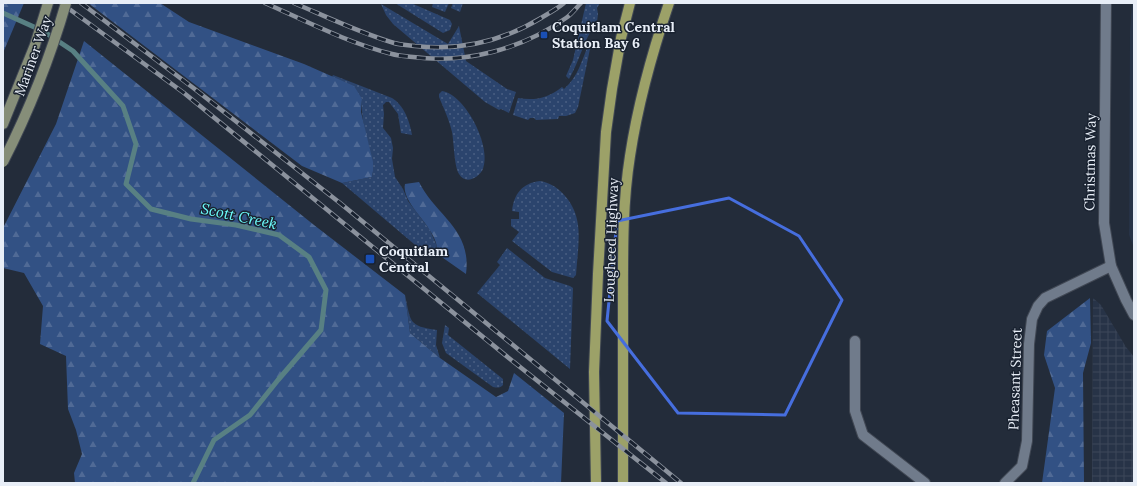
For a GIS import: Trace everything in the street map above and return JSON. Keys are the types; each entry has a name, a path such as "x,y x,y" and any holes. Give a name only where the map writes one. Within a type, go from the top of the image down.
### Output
{"main road":[{"name":"Mariner Way","path":"3,124 34,45 48,3"},
{"name":"Mariner Way","path":"3,162 15,139 43,75 66,3"},
{"name":"Lougheed Highway","path":"596,483 594,372 598,266 606,140 612,89 621,38 630,3"},
{"name":"Lougheed Highway","path":"623,483 623,265 625,197 630,157 643,90 651,58 669,3"}],"street":[{"name":"Christmas Way","path":"1106,3 1104,223 1111,266 1134,315"},
{"name":"Pheasant Street","path":"1005,483 1022,466 1027,441 1029,344 1032,319 1038,306 1045,298 1111,266"},
{"path":"855,341 855,411 863,435 925,483"}],"highlighted area":[{"path":"729,198 799,236 842,300 785,415 678,413 607,321 617,221"}],"shaded area":[{"path":"395,3 411,3 450,20 452,24 450,30 443,33"},
{"path":"433,3 449,3 445,12 432,7"},
{"path":"453,3 463,3 460,12 451,8"},
{"path":"586,3 600,3 597,8 597,22 595,21 569,79 566,76 573,60"},
{"path":"1132,3 1134,3 1134,248 1129,235 1130,31"},
{"path":"381,4 448,44 459,26 466,61 507,89 516,92 509,113 501,109 499,110 485,102 393,24 386,15"},
{"path":"589,43 591,44 578,107 575,113 566,116 559,116 558,119 536,120 534,118 530,118 528,120 513,115 518,98 536,99 552,94 562,87 564,89 576,74"},
{"path":"333,75 392,98 403,109 408,119 412,135 401,133 398,114 389,102 386,102 383,105 383,128 391,138 395,177 403,189 408,201 430,230 436,244 436,253 434,255 427,255 342,183 372,177 373,164 363,121 362,99 332,77"},
{"path":"442,91 451,95 460,102 475,123 480,136 484,148 485,159 483,169 472,179 465,179 457,170 452,132 439,97 439,94"},
{"path":"540,181 554,186 560,191 570,203 577,217 579,244 576,275 573,278 552,272 512,241 519,232 511,226 511,219 519,219 519,212 512,211 515,199 520,190 528,184"},
{"path":"507,248 545,278 573,288 570,369 477,293 500,265 497,262"},
{"path":"405,295 408,311 412,321 421,327 437,330 436,345 440,358 410,333"},
{"path":"1093,298 1101,305 1126,347 1134,357 1134,483 1092,483"},
{"path":"445,325 449,328 448,335 503,379 503,385 501,387 493,387 446,353 442,343"}],"green space":[{"path":"3,3 24,3 3,53"},
{"path":"88,3 160,3 189,22 304,64 354,86 362,99 361,112 373,162 372,177 342,183 302,166"},
{"path":"84,41 314,225 405,295 410,333 440,358 496,397 508,391 514,373 564,413 561,483 75,483 74,473 82,454 76,430 68,409 66,356 40,344 43,306 24,273 3,268 3,228 56,124"},
{"path":"419,182 426,194 451,224 464,245 466,274 436,253 436,244 433,235 407,198 405,184"},
{"path":"1090,298 1091,343 1083,373 1084,483 1042,483 1055,388 1044,355 1047,331"}],"waterway":[{"name":"Scott Creek","path":"3,13 43,31 73,51 123,106 136,144 126,184 151,209 191,219 236,225 279,235 309,257 326,290 321,330 250,415 214,440 193,483"}],"railway":[{"path":"61,3 184,93 510,359 666,483"},
{"path":"81,3 196,90 340,203 681,483"},
{"path":"265,3 359,44 397,55 433,59 474,56 512,46 549,29 572,13 581,3"},
{"path":"294,3 381,39 399,44 432,47 465,45 512,33 527,26 564,3"}],"place":[{"name":"Coquitlam Central Station Bay 6","path":"544,35"},
{"name":"Coquitlam Central","path":"370,259"}]}
